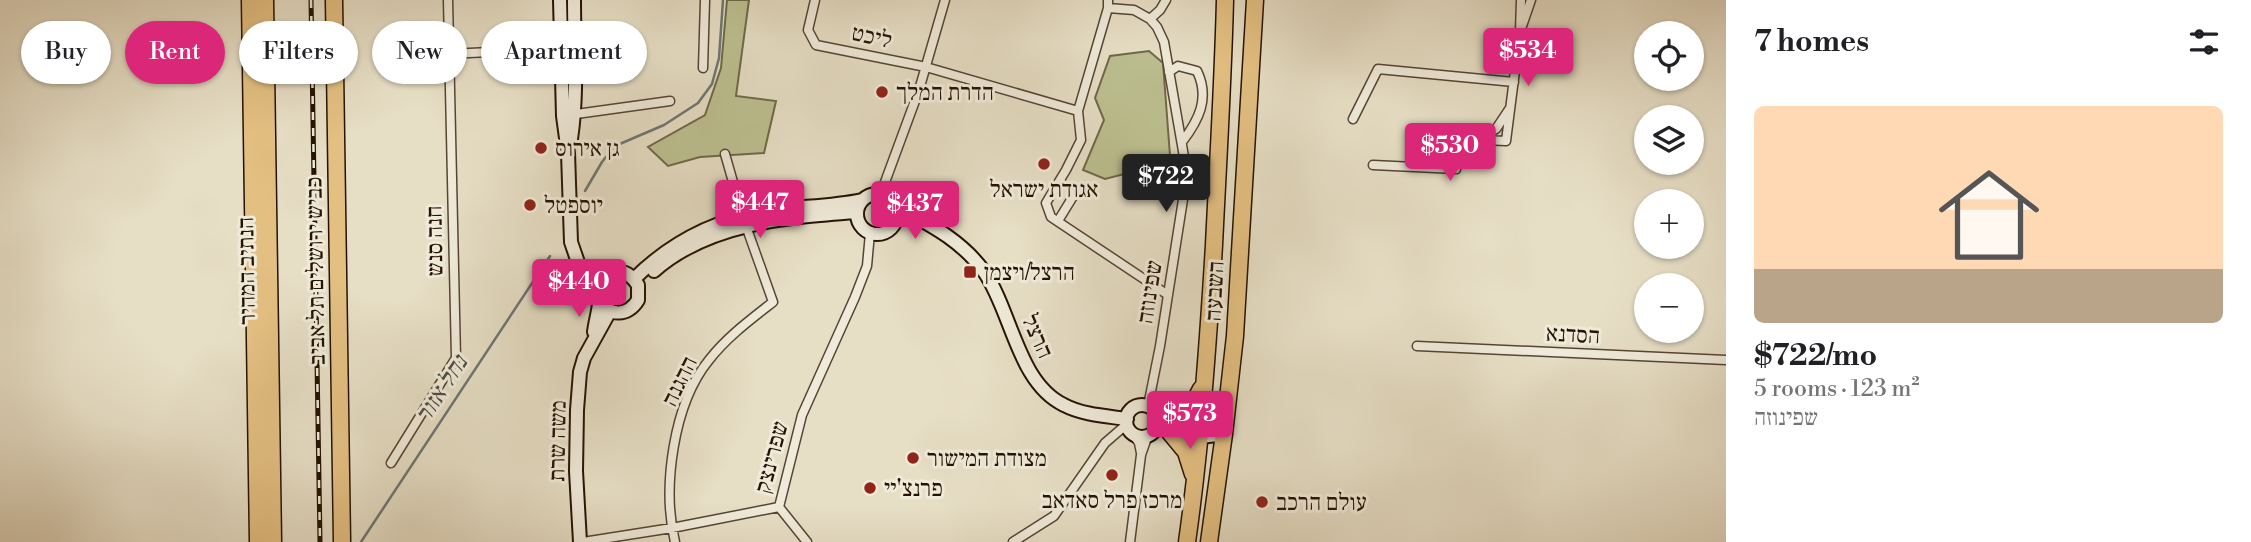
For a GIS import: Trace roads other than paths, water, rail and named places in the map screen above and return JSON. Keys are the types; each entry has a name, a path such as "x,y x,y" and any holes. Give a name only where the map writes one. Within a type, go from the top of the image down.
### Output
{"highway":[{"path":"250,0 257,542"},
{"name":"הנתיב המהיר","path":"265,0 273,542"},
{"name":"כביש ירושלים תל אביב","path":"334,0 342,542"},
{"name":"השבעה","path":"1187,542 1202,431 1223,78 1225,0"},
{"name":"השבעה","path":"1209,542 1235,337 1255,0"},
{"path":"1194,493 1190,459 1182,444 1160,426 1195,404 1207,359"}],"street":[{"name":"חנה סנש","path":"448,0 448,21"},
{"path":"560,0 560,21"},
{"path":"574,0 574,21"},
{"path":"703,68 705,0"},
{"name":"ליכט","path":"815,0 808,30 816,45 926,67"},
{"path":"881,193 926,67 945,0"},
{"path":"1166,0 1150,19 1134,10 1108,4 1079,111 1081,140 1046,203 1051,217 1168,295"},
{"path":"1373,165 1456,169 1461,139 1507,141 1520,32 1521,0"},
{"path":"1520,32 1531,0"},
{"name":"שפינוזה","path":"1148,406 1187,174 1164,43 1150,19"},
{"path":"1169,72 1178,66 1197,71 1203,84 1198,121 1182,142"},
{"path":"926,67 1079,111"},
{"path":"1353,119 1378,69 1514,82"},
{"name":"חנה סנש","path":"391,463 456,358 450,84"},
{"path":"565,84 569,115"},
{"path":"572,84 568,153 571,242 579,269 599,290 610,312 621,313 634,306 639,292 636,282 620,272 612,272 599,290"},
{"path":"569,115 670,101"},
{"path":"1474,140 1496,129 1511,105"},
{"name":"ההגנה","path":"675,542 670,498 672,456 692,388 706,363 722,345 773,302 744,221 724,153"},
{"path":"1058,221 1077,190"},
{"path":"881,193 892,200 896,212 890,230 870,233 860,225 859,206 867,196 881,193"},
{"path":"636,282 661,264 706,239 767,211 845,204 859,206"},
{"name":"הרצל","path":"896,212 941,230 964,248 986,274 1030,372 1048,394 1063,405 1090,414 1129,425 1160,426"},
{"name":"שפרינצק","path":"582,542 779,507 802,415 867,267 870,233"},
{"name":"משה שרת","path":"592,343 599,290"},
{"name":"משה שרת","path":"582,542 576,471 580,372 592,343 610,312"},
{"name":"הסדנא","path":"1418,346 1726,360"},
{"path":"1013,542 1054,516 1105,443 1129,425 1134,407 1148,406 1154,411 1160,426"},
{"path":"1129,425 1139,443 1141,455 1130,542"},
{"path":"1160,426 1224,434"},
{"path":"1141,455 1160,426"},
{"path":"779,507 807,542"}],"waterway":[{"name":"נחל אזור","path":"585,191 615,146 664,125 698,103 712,84 719,58 723,0"},
{"name":"נחל אזור","path":"361,542 550,256"}],"railway":[{"path":"311,0 320,542"}],"place":[{"name":"הדרת המלך","path":"882,92"},
{"name":"גן אירוס","path":"541,148"},
{"name":"אגודת ישראל","path":"1044,164"},
{"name":"יוספטל","path":"530,205"},
{"name":"הרצל/ויצמן","path":"970,272"},
{"name":"מצודת המישור","path":"913,458"},
{"name":"מרכז פרל סאדאב","path":"1112,475"},
{"name":"פרנצ'יי","path":"870,488"},
{"name":"עולם הרכב","path":"1262,502"}]}
